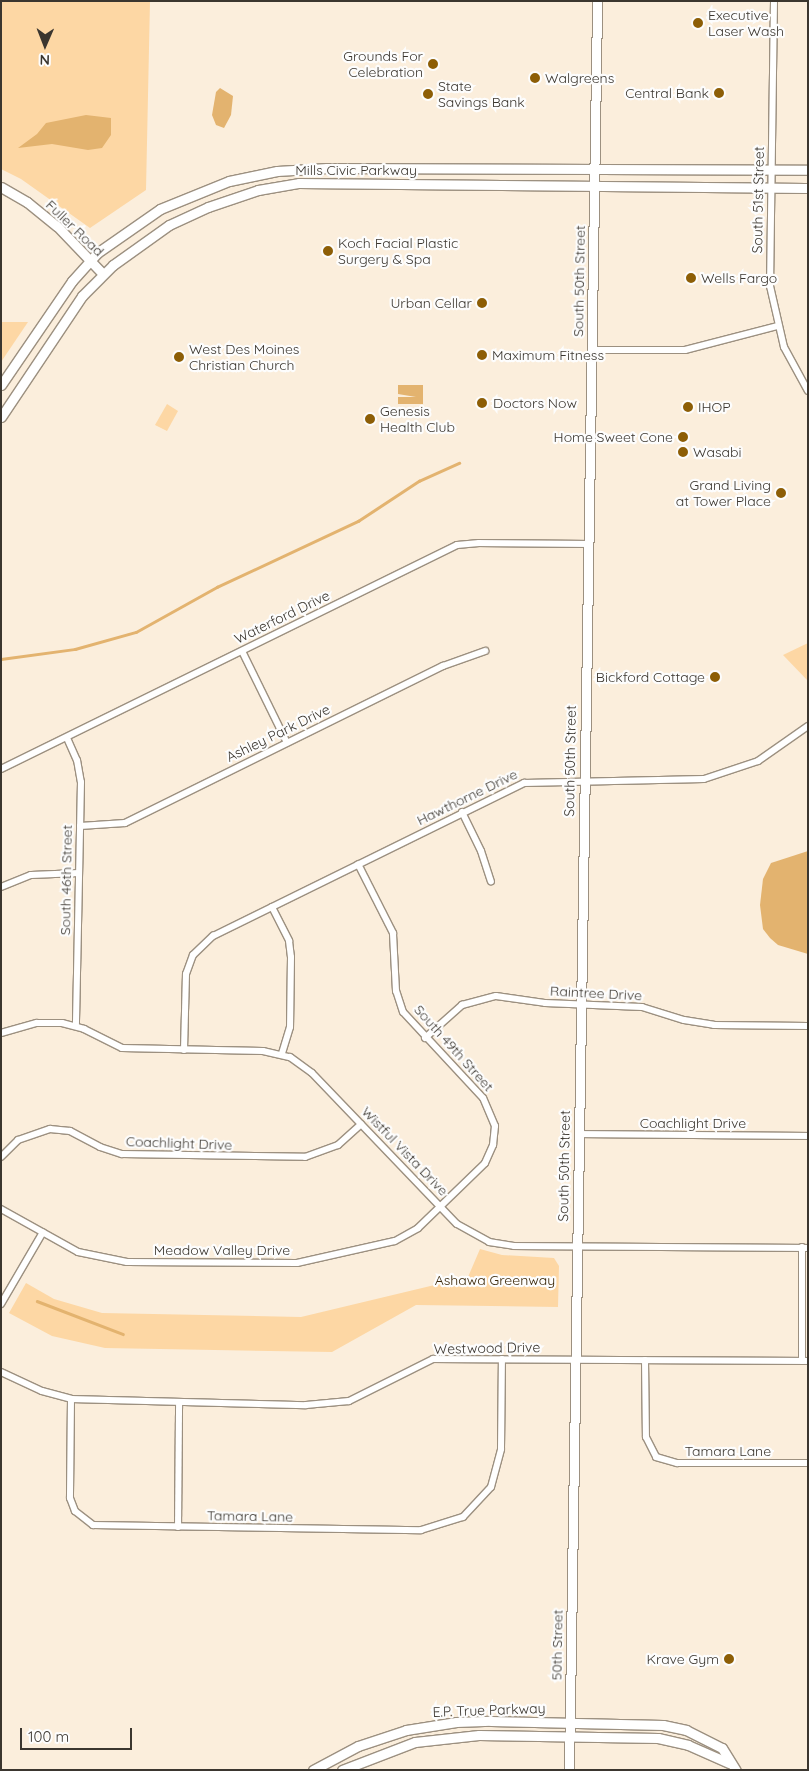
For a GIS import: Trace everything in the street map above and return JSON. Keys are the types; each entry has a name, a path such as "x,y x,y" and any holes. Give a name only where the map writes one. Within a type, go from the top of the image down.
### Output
{"main road":[{"name":"South 50th Street","path":"572,1521 597,1"},
{"name":"Mills Civic Parkway","path":"1,385 72,281 89,261 116,238 160,210 206,189 258,174 327,168 808,170"},
{"name":"Mills Civic Parkway","path":"1,417 82,296 103,274 169,225 235,197 274,186 300,183 808,188"},
{"name":"Fuller Road","path":"1,187 42,214 103,274"},
{"name":"50th Street","path":"569,1770 572,1521"},
{"name":"E.P. True Parkway","path":"313,1770 336,1757 382,1737 431,1725 491,1721 648,1724 686,1730 722,1748 729,1762 736,1770"},
{"name":"E.P. True Parkway","path":"342,1770 391,1749 424,1740 504,1735 569,1736"},
{"path":"569,1736 658,1738 678,1742 729,1762"}],"street":[{"name":"South 51st Street","path":"774,1 770,170 770,286 777,326 792,365 808,391"},
{"path":"591,350 685,350 777,326"},
{"name":"Waterford Drive","path":"1,769 457,546 479,543 588,544"},
{"path":"242,651 287,743"},
{"name":"Ashley Park Drive","path":"80,826 125,823 443,666 485,651"},
{"name":"Hawthorne Drive","path":"184,1050 186,974 192,955 207,940 462,812 524,783 583,780 685,781 722,775 771,754 808,726"},
{"name":"South 46th Street","path":"67,738 80,771 76,1026"},
{"path":"462,812 482,851 491,881"},
{"name":"South 49th Street","path":"358,864 392,933 399,1001 410,1022 483,1098 495,1126 493,1145 485,1163 441,1206"},
{"path":"1,887 31,875 79,873"},
{"path":"1,1033 37,1023 76,1026 122,1048 282,1054 290,1027 291,958 289,941 272,907"},
{"name":"Raintree Drive","path":"425,1038 462,1005 485,997 642,1007 684,1020 714,1025 808,1026"},
{"name":"Wistful Vista Drive","path":"282,1054 312,1073 441,1206 468,1231 489,1242 514,1246 805,1248"},
{"name":"Coachlight Drive","path":"1,1157 18,1140 50,1129 70,1131 100,1148 122,1154 305,1157 338,1145 361,1124"},
{"name":"Coachlight Drive","path":"578,1134 808,1136"},
{"name":"Meadow Valley Drive","path":"1,1209 78,1252 108,1260 297,1263 402,1239 441,1206"},
{"path":"1,1304 43,1232"},
{"path":"805,1248 805,1361"},
{"name":"Westwood Drive","path":"1,1372 42,1391 71,1399 179,1404 336,1403 371,1392 434,1359 805,1361"},
{"name":"Tamara Lane","path":"71,1399 70,1498 81,1518 104,1527 421,1530 463,1517 491,1487 501,1449 502,1360"},
{"name":"Tamara Lane","path":"645,1360 646,1437 652,1452 666,1462 808,1464"},
{"path":"178,1527 179,1404"}],"green space":[{"path":"1,1 150,1 146,190 90,228 21,179 1,169"},
{"path":"1,322 28,322 1,362"},
{"path":"167,404 178,411 167,431 155,425"},
{"path":"808,643 808,681 783,655"},
{"name":"Ashawa Greenway","path":"480,1249 502,1255 554,1258 559,1266 558,1307 416,1305 332,1352 105,1348 52,1336 9,1313 26,1283 54,1299 102,1313 301,1317 468,1277"}],"shaded area":[{"path":"220,88 233,96 231,115 224,128 216,125 212,115 216,92"},
{"path":"86,115 111,118 111,135 102,148 88,150 52,144 18,148 37,134 46,123"},
{"path":"398,385 423,385 423,404 398,404 398,397 416,397 398,394"},
{"path":"808,851 808,954 778,945 770,938 763,929 760,905 763,879 771,863"}],"waterway":[{"path":"1,659 75,649 136,632 217,587 358,521 419,481 459,463"},
{"path":"37,1301 123,1334"}],"place":[{"name":"Executive Laser Wash","path":"698,23"},
{"name":"Grounds For Celebration","path":"433,64"},
{"name":"Walgreens","path":"535,78"},
{"name":"Central Bank","path":"719,93"},
{"name":"State Savings Bank","path":"428,94"},
{"name":"Koch Facial Plastic Surgery & Spa","path":"328,251"},
{"name":"Wells Fargo","path":"691,278"},
{"name":"Urban Cellar","path":"482,303"},
{"name":"Maximum Fitness","path":"482,355"},
{"name":"West Des Moines Christian Church","path":"179,357"},
{"name":"Doctors Now","path":"482,403"},
{"name":"IHOP","path":"688,407"},
{"name":"Genesis Health Club","path":"370,419"},
{"name":"Home Sweet Cone","path":"683,437"},
{"name":"Wasabi","path":"683,452"},
{"name":"Grand Living at Tower Place","path":"781,493"},
{"name":"Bickford Cottage","path":"715,677"},
{"name":"Krave Gym","path":"729,1659"}]}
